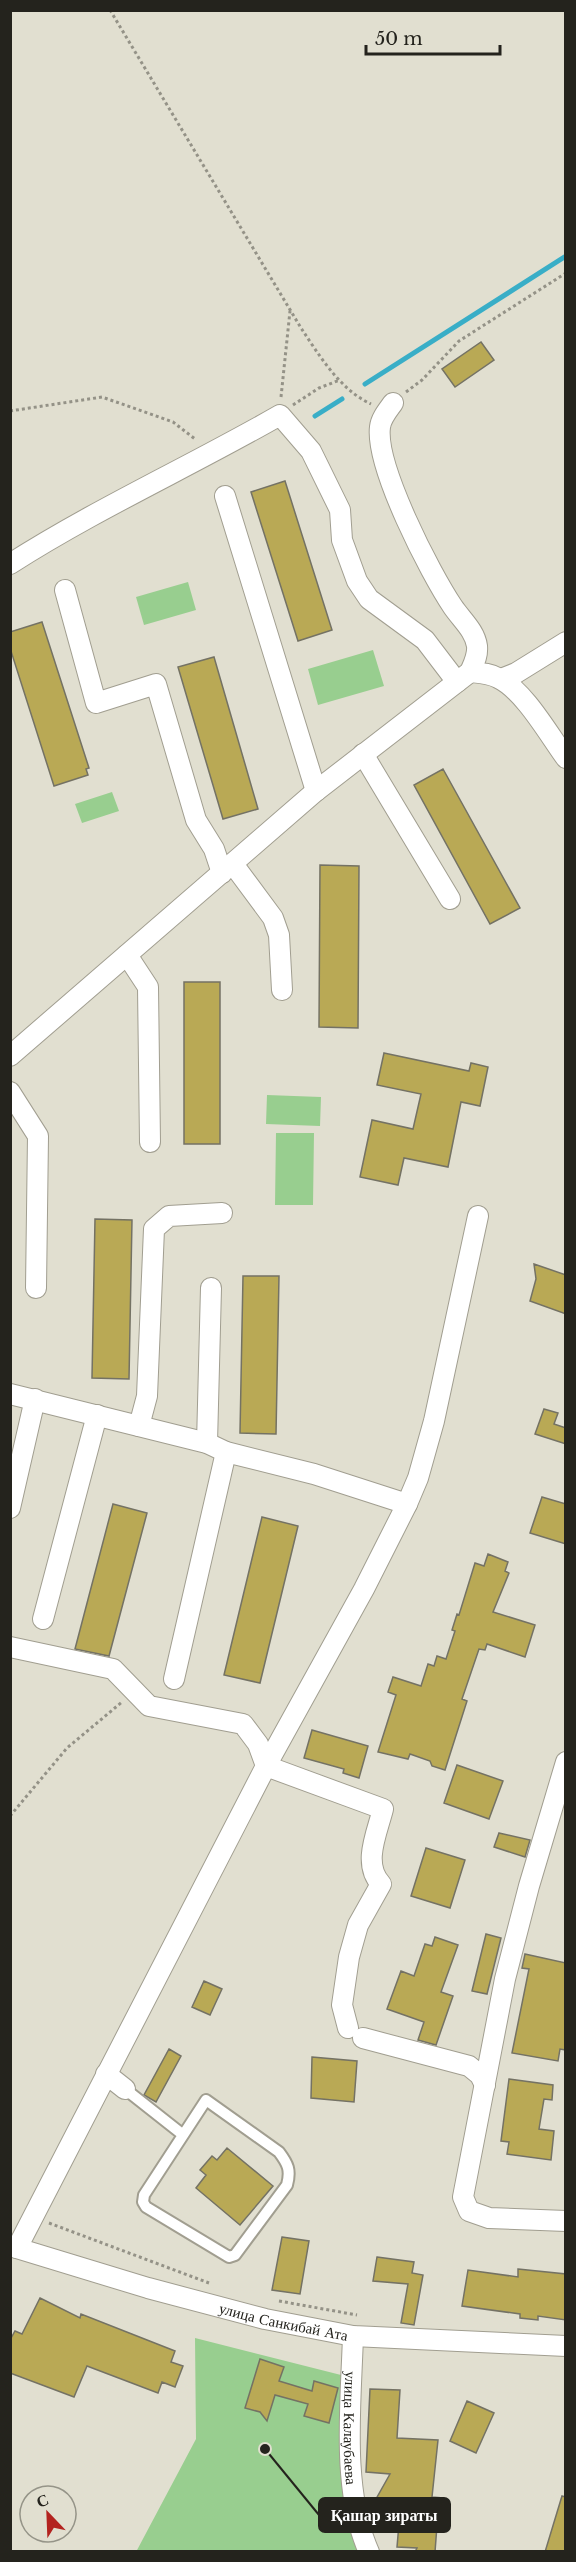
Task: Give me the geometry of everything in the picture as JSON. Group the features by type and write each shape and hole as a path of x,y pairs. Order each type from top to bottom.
{"street":[{"path":"10,1056 316,791 464,677 477,651 477,645 471,631 453,607 432,569 390,480 383,454 380,428 393,403"},
{"path":"10,564 53,537 280,415 310,451 340,510 342,540 357,581 369,598 424,640 464,677 488,674 501,679 519,695 566,758"},
{"path":"225,496 316,791"},
{"path":"65,590 96,703 156,684 196,820 228,869 273,918 279,935 282,990"},
{"path":"501,679 516,674 566,642"},
{"path":"363,754 450,899"},
{"path":"127,955 148,987 150,1142"},
{"path":"10,1092 38,1136 36,1288"},
{"path":"139,1426 147,1396 154,1228 169,1216 222,1213"},
{"path":"14,2247 33,2217 266,1766 345,1624 407,1504 418,1478 434,1421 478,1216"},
{"path":"207,1443 211,1288"},
{"path":"10,1394 207,1443 226,1452 314,1474 407,1504"},
{"path":"10,1508 35,1399"},
{"path":"43,1619 97,1415"},
{"path":"174,1679 226,1452"},
{"path":"10,1647 113,1669 149,1706 243,1724 258,1744 266,1766 383,1809 370,1865 374,1876 381,1884 358,1925 342,2005 355,2033 469,2066 480,2075 485,2085"},
{"path":"566,1762 505,1979 463,2191 463,2197 470,2211 489,2218 566,2221"},
{"path":"106,2074 125,2089"},
{"name":"улица Санкибай Ата","path":"14,2247 158,2291 265,2319 353,2336 566,2346"},
{"name":"улица Калаубаева","path":"353,2336 350,2456 355,2498 364,2541 369,2552"}],"lane":[{"path":"125,2089 182,2134"},
{"path":"206,2100 279,2152 288,2164 290,2173 287,2185 235,2255 227,2256 146,2207 143,2202 144,2195 182,2134 206,2100"}],"path":[{"path":"110,10 326,365 362,400"},
{"path":"393,403 422,380 459,341 566,273"},
{"path":"280,415 290,309"},
{"path":"280,415 318,388 341,380"},
{"path":"10,411 102,397 173,422 213,453"},
{"path":"10,1816 67,1748 135,1691"},
{"path":"33,2217 211,2284"},
{"path":"278,2301 357,2315"}],"green space":[{"path":"188,582 196,610 144,625 136,597"},
{"path":"373,650 384,686 318,705 308,669"},
{"path":"112,792 119,811 82,823 75,804"},
{"path":"267,1095 321,1097 320,1126 266,1124"},
{"path":"276,1133 314,1133 313,1205 275,1205"},
{"path":"195,2338 341,2375 340,2459 347,2506 361,2551 136,2552 196,2439"}],"building":[{"path":"481,342 494,360 455,387 442,369"},
{"path":"285,481 332,630 298,641 251,492"},
{"path":"42,622 89,768 86,769 88,775 54,786 10,648 10,632"},
{"path":"214,657 258,809 223,819 178,667"},
{"path":"443,769 520,908 490,924 414,785"},
{"path":"320,865 359,866 358,1028 319,1027"},
{"path":"184,982 220,982 220,1144 184,1144"},
{"path":"384,1053 469,1071 471,1063 488,1067 480,1106 461,1102 448,1167 404,1158 398,1185 360,1177 372,1120 413,1129 421,1094 377,1085"},
{"path":"95,1219 132,1220 129,1379 92,1378"},
{"path":"534,1264 566,1275 566,1314 530,1301 536,1279"},
{"path":"243,1276 279,1276 276,1434 240,1433"},
{"path":"544,1409 558,1413 554,1424 566,1428 566,1444 535,1434"},
{"path":"542,1497 566,1504 566,1544 530,1533"},
{"path":"113,1504 147,1513 109,1656 75,1649"},
{"path":"262,1517 298,1526 260,1683 224,1675"},
{"path":"488,1554 508,1562 505,1571 509,1573 493,1612 535,1625 525,1657 487,1644 485,1650 479,1649 462,1699 467,1701 445,1770 432,1766 430,1761 410,1754 408,1759 378,1752 396,1695 388,1692 393,1677 421,1686 428,1664 434,1666 437,1656 446,1659 455,1631 452,1630 475,1563 484,1566"},
{"path":"312,1730 368,1746 359,1778 343,1773 344,1769 304,1758"},
{"path":"457,1765 503,1781 489,1819 444,1803"},
{"path":"499,1833 530,1840 525,1857 494,1847"},
{"path":"426,1848 465,1860 450,1908 411,1896"},
{"path":"486,1934 501,1938 487,1994 472,1991"},
{"path":"435,1937 458,1945 441,1992 453,1996 436,2045 418,2040 424,2022 387,2009 401,1971 414,1976 425,1944 432,1946"},
{"path":"525,1954 566,1963 566,2050 560,2049 558,2061 512,2053 529,1969 522,1968"},
{"path":"204,1981 222,1989 210,2015 192,2007"},
{"path":"169,2049 181,2056 156,2102 144,2095"},
{"path":"312,2057 357,2061 354,2102 311,2098"},
{"path":"509,2079 553,2085 552,2100 544,2099 539,2129 554,2131 551,2160 507,2154 509,2142 501,2141"},
{"path":"227,2148 273,2186 240,2225 196,2188 206,2175 200,2170 212,2156 217,2160"},
{"path":"282,2237 309,2241 300,2294 272,2290"},
{"path":"377,2257 414,2262 412,2273 423,2275 414,2325 401,2323 408,2284 373,2281"},
{"path":"518,2269 566,2274 566,2320 538,2316 538,2320 520,2318 520,2314 462,2306 468,2270 518,2277"},
{"path":"40,2298 80,2318 81,2314 175,2351 171,2362 183,2366 175,2387 162,2382 158,2393 87,2366 74,2397 10,2373 10,2340 15,2331 22,2334"},
{"path":"260,2359 284,2367 279,2381 312,2391 314,2381 338,2388 329,2423 304,2416 308,2404 275,2395 267,2421 260,2412 245,2408"},
{"path":"370,2389 400,2390 397,2438 438,2440 432,2497 443,2498 441,2512 438,2512 435,2552 415,2552 417,2548 397,2547 400,2512 376,2499 390,2474 366,2472"},
{"path":"467,2401 494,2413 476,2453 450,2441"},
{"path":"562,2496 566,2497 566,2552 545,2552"}],"waterway":[{"path":"365,384 566,256"},
{"path":"315,416 342,399"}],"place":[{"name":"Қашар зираты","path":"265,2449"}]}
